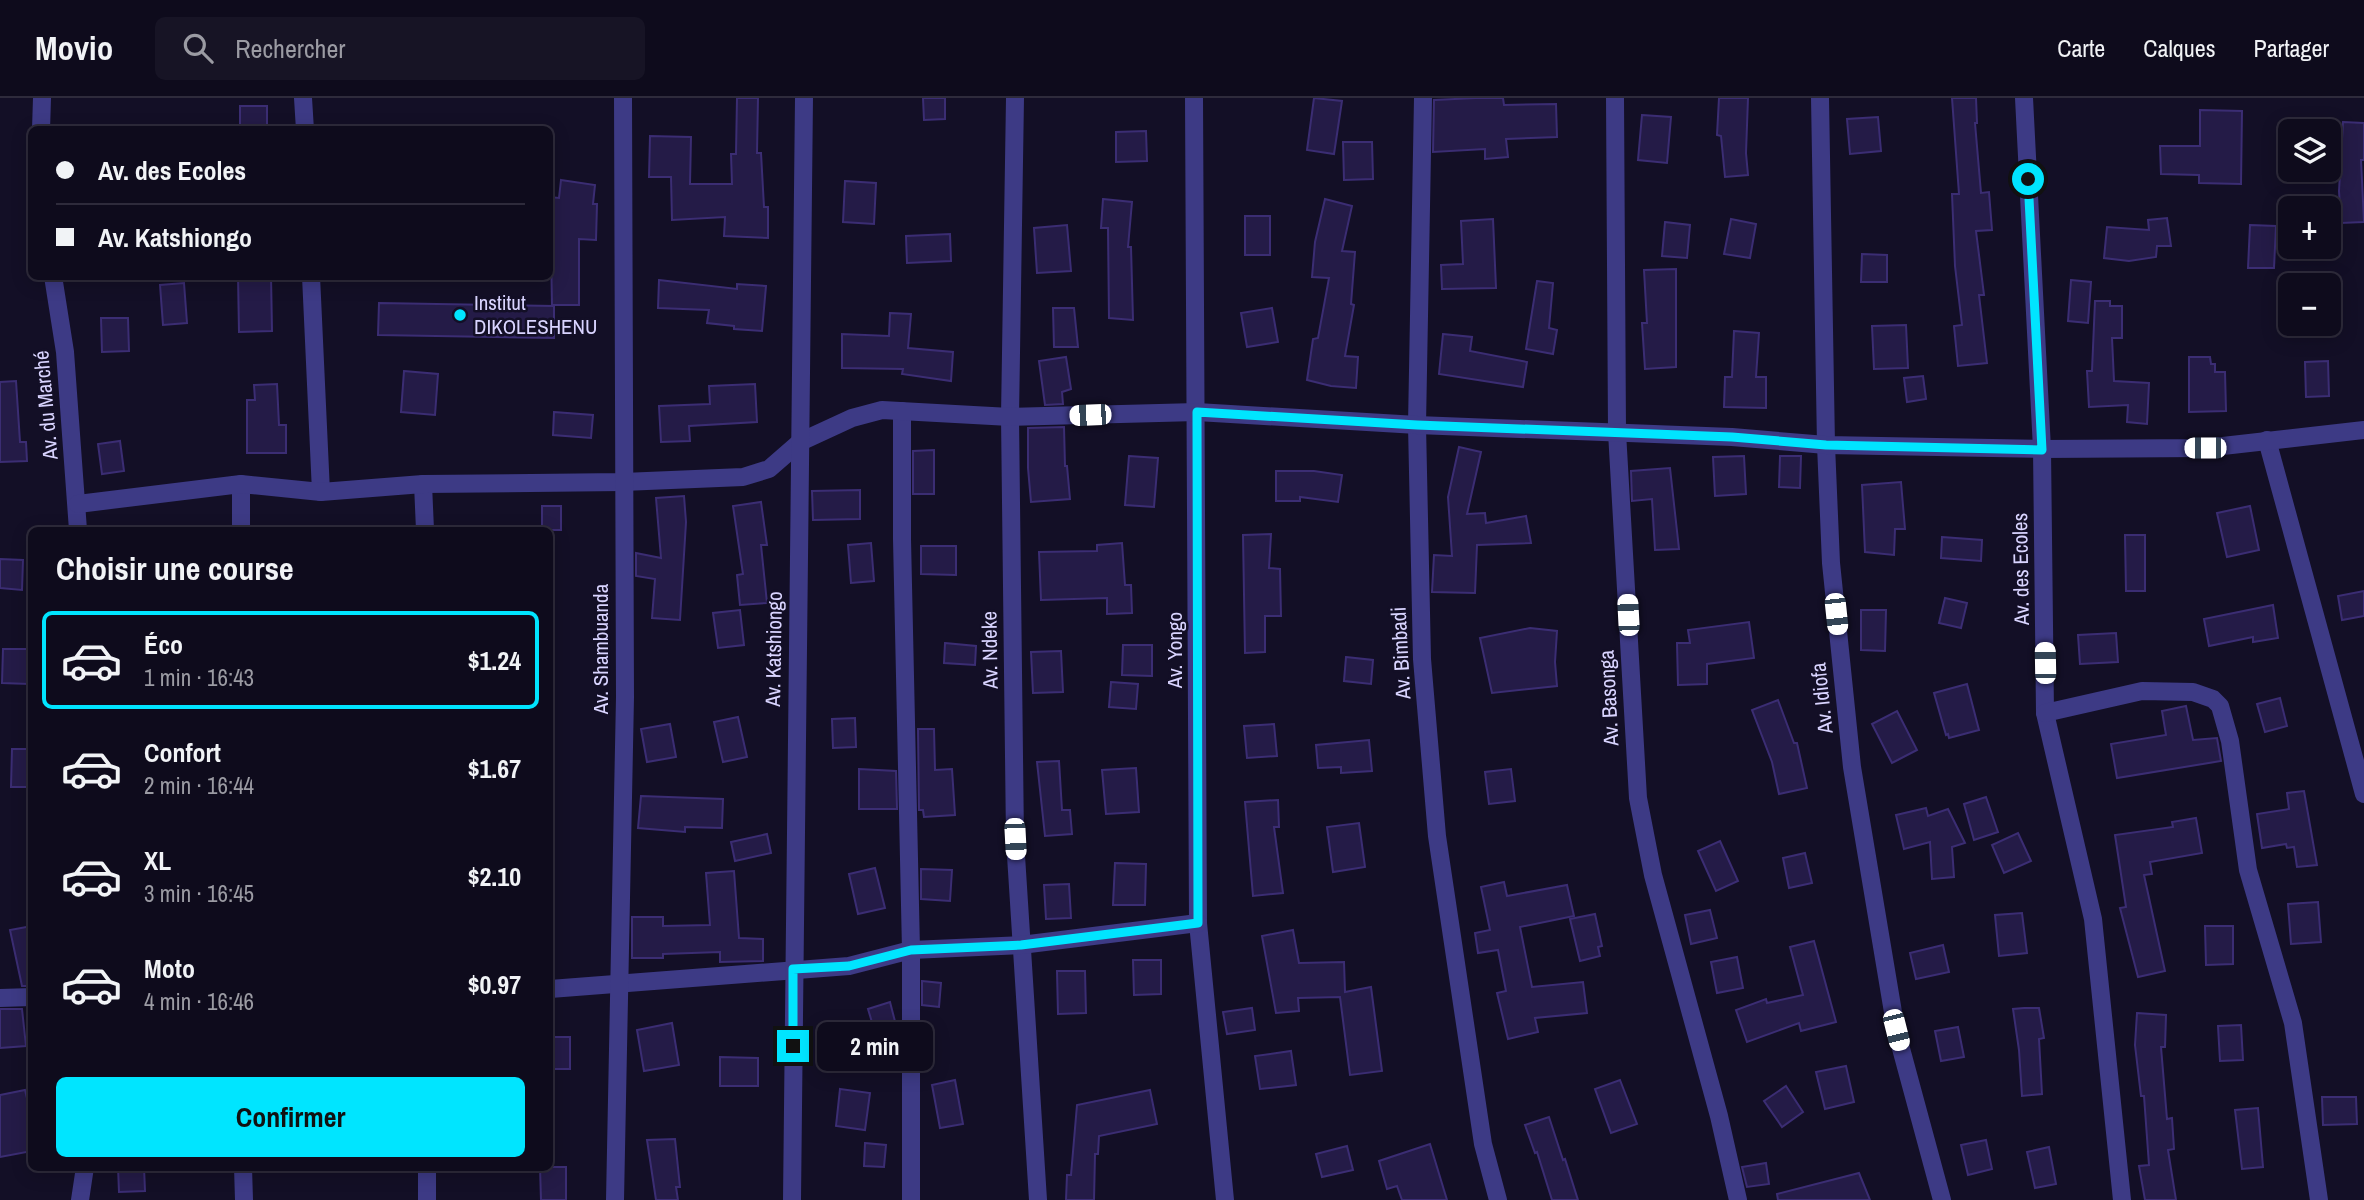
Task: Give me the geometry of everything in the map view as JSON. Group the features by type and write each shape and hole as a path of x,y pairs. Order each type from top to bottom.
{"street":[{"path":"41,126 42,98"},
{"path":"303,98 304,126"},
{"name":"Av. Shambuanda","path":"615,1200 625,697 623,98"},
{"name":"Av. Katshiongo","path":"792,1200 804,98"},
{"name":"Av. Ndeke","path":"1015,98 1010,417 1015,839 1038,1200"},
{"name":"Av. Yongo","path":"1194,98 1198,923 1225,1200"},
{"name":"Av. Bimbadi","path":"1423,98 1417,425 1422,659 1437,836 1483,1144 1498,1200"},
{"name":"Av. Basonga","path":"1615,98 1617,432 1638,798 1653,875 1719,1116 1738,1200"},
{"name":"Av. Idiofa","path":"1820,98 1826,445 1831,563 1852,767 1896,1030 1942,1200"},
{"name":"Av. des Ecoles","path":"2024,98 2042,450 2045,713 2093,919 2122,1200"},
{"name":"Av. du Marché","path":"54,280 65,352 78,527"},
{"path":"311,280 321,492"},
{"path":"78,504 241,484 321,492 424,484 623,482 743,477 769,469 800,442 852,418 882,410 1010,417 1197,412 1417,425 1732,437 1826,445 2042,450 2205,448 2364,430"},
{"path":"902,411 902,539 911,950 911,1200"},
{"path":"2267,440 2364,794"},
{"path":"241,484 241,527"},
{"path":"424,484 425,527"},
{"path":"2045,713 2142,691 2193,692 2213,699 2220,706 2230,740 2248,870 2293,1023 2319,1200"},
{"path":"553,989 849,966 911,950 1021,945 1198,923"},
{"path":"0,998 28,997"},
{"path":"80,1200 84,1171"},
{"path":"243,1171 244,1200"},
{"path":"427,1171 427,1200"}],"building":[{"path":"737,98 758,98 757,153 761,153 764,207 768,207 768,238 724,236 725,217 672,220 671,177 649,177 650,136 691,137 690,184 732,184 731,154 736,154"},
{"path":"923,98 945,98 945,119 924,120"},
{"path":"1314,98 1342,101 1334,154 1307,150"},
{"path":"1503,98 1504,105 1556,104 1557,137 1506,139 1508,157 1485,159 1485,149 1433,152 1434,100"},
{"path":"1719,98 1748,98 1748,175 1725,177 1721,136 1717,135"},
{"path":"1952,98 1976,98 1975,123 1981,193 1989,192 1992,230 1976,231 1984,295 1979,295 1987,363 1958,366 1954,326 1962,325 1955,266 1952,194 1959,194"},
{"path":"240,106 267,106 267,126 240,126"},
{"path":"2200,110 2242,111 2241,184 2199,183 2199,175 2161,174 2160,146 2200,146"},
{"path":"1642,115 1671,117 1667,163 1638,160"},
{"path":"1878,117 1881,151 1850,154 1847,119"},
{"path":"2343,122 2364,123 2364,160 2361,160 2364,222 2341,223"},
{"path":"1146,131 1147,161 1116,162 1116,132"},
{"path":"1343,142 1372,142 1373,179 1344,180"},
{"path":"561,180 595,185 593,204 597,204 596,240 579,239 579,305 552,305 553,197 559,198"},
{"path":"845,181 876,183 874,224 843,222"},
{"path":"1103,199 1132,202 1128,247 1131,247 1133,320 1109,318 1108,228 1101,228"},
{"path":"1325,199 1352,206 1342,251 1355,252 1351,304 1354,305 1345,356 1358,357 1356,388 1307,380 1313,339 1318,338 1329,278 1312,277 1315,242"},
{"path":"1245,216 1270,216 1270,255 1245,255"},
{"path":"2167,218 2171,246 2157,246 2156,257 2129,261 2104,258 2107,227 2149,230 2148,220"},
{"path":"1493,219 1496,288 1442,289 1441,265 1463,264 1461,221"},
{"path":"1731,219 1756,224 1750,258 1724,254"},
{"path":"1665,222 1690,225 1687,258 1662,256"},
{"path":"1067,225 1071,271 1037,273 1034,228"},
{"path":"2250,225 2276,226 2274,268 2248,268"},
{"path":"950,234 951,261 907,263 906,236"},
{"path":"1862,254 1887,255 1887,282 1861,282"},
{"path":"1676,269 1676,367 1645,369 1642,323 1647,323 1644,270"},
{"path":"238,280 271,280 272,331 239,332"},
{"path":"659,280 737,289 737,284 766,286 762,331 707,323 709,310 658,308"},
{"path":"2071,280 2091,282 2088,323 2068,321"},
{"path":"1537,281 1553,283 1549,328 1557,330 1553,354 1526,349"},
{"path":"184,283 187,323 163,325 160,285"},
{"path":"2095,301 2110,301 2110,306 2122,306 2122,338 2112,338 2114,381 2149,383 2147,424 2127,422 2128,405 2089,407 2087,371 2092,371"},
{"path":"379,303 554,306 554,338 378,335"},
{"path":"1053,308 1074,308 1078,347 1054,347"},
{"path":"1272,308 1278,342 1247,347 1241,313"},
{"path":"890,313 911,314 908,348 953,352 951,381 902,374 903,369 842,368 842,334 889,336"},
{"path":"101,318 128,318 129,351 102,352"},
{"path":"1906,325 1908,368 1874,369 1872,326"},
{"path":"1734,331 1759,333 1756,377 1766,377 1766,408 1724,407 1725,377 1732,377"},
{"path":"1443,334 1472,337 1470,351 1527,362 1523,387 1439,374"},
{"path":"1066,357 1071,389 1062,392 1063,404 1045,405 1039,361"},
{"path":"2189,357 2210,357 2211,364 2215,364 2215,372 2225,372 2226,411 2189,412"},
{"path":"2328,361 2329,396 2306,397 2305,362"},
{"path":"404,371 438,374 435,415 401,412"},
{"path":"1923,376 1926,399 1907,402 1904,378"},
{"path":"16,381 20,442 26,442 27,461 0,462 0,382"},
{"path":"277,384 279,425 286,425 286,453 247,453 247,400 255,400 254,385"},
{"path":"755,384 757,422 689,426 690,441 661,442 659,406 710,404 709,386"},
{"path":"554,412 593,415 591,438 553,435"},
{"path":"1064,427 1065,466 1070,499 1031,502 1028,428"},
{"path":"120,441 124,471 102,474 98,444"},
{"path":"1459,447 1481,452 1467,514 1485,513 1486,523 1526,516 1531,543 1477,545 1475,593 1432,592 1434,555 1452,556 1448,497"},
{"path":"934,450 934,494 913,494 913,451"},
{"path":"1129,456 1158,458 1154,507 1125,505"},
{"path":"1744,456 1746,494 1715,496 1713,457"},
{"path":"1780,456 1801,456 1800,488 1779,487"},
{"path":"1670,468 1679,549 1655,550 1652,499 1632,501 1631,471"},
{"path":"1276,471 1314,471 1342,475 1338,502 1300,497 1300,501 1276,501"},
{"path":"1901,482 1905,529 1895,529 1894,555 1865,552 1862,485"},
{"path":"860,490 860,519 813,520 812,491"},
{"path":"684,496 686,522 680,620 652,618 655,579 636,576 636,553 661,558 656,498"},
{"path":"761,502 767,545 761,545 767,603 740,605 737,575 743,574 733,506"},
{"path":"542,506 561,506 561,530 542,527"},
{"path":"2250,506 2259,550 2227,557 2217,513"},
{"path":"1271,534 1269,568 1280,569 1281,616 1265,616 1265,652 1245,653 1243,535"},
{"path":"2125,535 2145,535 2145,591 2126,591"},
{"path":"1942,537 1982,540 1981,561 1941,558"},
{"path":"871,543 874,581 851,583 848,545"},
{"path":"1122,543 1125,585 1131,585 1132,613 1107,614 1107,598 1041,600 1039,552 1097,551 1097,545"},
{"path":"921,546 956,546 956,575 921,574"},
{"path":"0,559 23,560 22,590 0,588"},
{"path":"2364,591 2364,616 2342,620 2338,596"},
{"path":"1945,598 1967,603 1961,628 1939,623"},
{"path":"2273,605 2278,638 2253,642 2253,637 2209,646 2204,619"},
{"path":"740,610 744,645 718,648 713,613"},
{"path":"1861,610 1886,610 1885,651 1861,650"},
{"path":"1749,622 1754,658 1707,664 1707,684 1678,685 1677,643 1690,643 1688,630"},
{"path":"1530,628 1557,631 1557,686 1492,693 1480,638"},
{"path":"2116,633 2118,662 2080,664 2078,635"},
{"path":"945,643 976,646 975,665 944,663"},
{"path":"1123,645 1152,645 1152,676 1122,675"},
{"path":"3,649 28,649 28,684 2,683"},
{"path":"1061,651 1063,692 1033,693 1031,652"},
{"path":"1346,657 1373,660 1371,684 1344,681"},
{"path":"1111,682 1138,684 1136,709 1109,707"},
{"path":"1967,684 1979,730 1949,738 1934,693"},
{"path":"2280,698 2287,726 2265,732 2257,704"},
{"path":"1778,700 1794,743 1797,743 1807,788 1779,794 1772,762 1752,710"},
{"path":"2186,706 2193,740 2217,738 2221,761 2117,778 2111,744 2166,735 2162,711"},
{"path":"1897,711 1917,750 1892,763 1872,724"},
{"path":"738,717 747,757 723,762 714,722"},
{"path":"855,718 856,747 833,748 832,719"},
{"path":"670,724 676,757 647,762 641,729"},
{"path":"1274,724 1277,756 1247,758 1244,726"},
{"path":"918,729 934,729 935,770 952,769 955,815 924,817 923,810 919,810"},
{"path":"1369,740 1372,771 1341,773 1341,767 1318,768 1316,745"},
{"path":"12,749 28,749 28,787 11,787"},
{"path":"1059,761 1062,810 1070,810 1072,834 1045,836 1037,762"},
{"path":"1136,768 1139,812 1106,814 1102,770"},
{"path":"859,769 896,771 897,809 859,809"},
{"path":"1511,769 1515,801 1489,804 1485,772"},
{"path":"2304,791 2317,865 2297,867 2294,847 2287,848 2286,844 2262,848 2257,814 2289,809 2287,793"},
{"path":"641,796 723,799 722,828 685,827 685,832 638,828"},
{"path":"1986,797 1998,832 1974,840 1964,804"},
{"path":"1278,800 1279,827 1274,827 1283,893 1253,896 1245,802"},
{"path":"1926,808 1928,816 1948,809 1965,843 1952,847 1954,877 1932,879 1930,842 1904,849 1896,815"},
{"path":"2196,818 2202,853 2150,862 2152,874 2144,875 2165,971 2138,977 2120,908 2126,907 2115,835 2173,827 2172,822"},
{"path":"1359,823 1365,867 1333,872 1327,827"},
{"path":"2018,833 2031,861 2004,873 1992,845"},
{"path":"767,834 771,853 735,861 731,842"},
{"path":"1720,841 1738,881 1716,891 1698,851"},
{"path":"1805,853 1812,883 1789,888 1783,858"},
{"path":"1115,863 1146,864 1145,905 1113,905"},
{"path":"875,868 885,908 858,914 849,874"},
{"path":"921,869 952,870 950,901 921,899"},
{"path":"734,871 739,938 763,939 763,961 720,962 720,952 663,954 663,958 632,958 632,917 663,917 663,926 710,925 706,873"},
{"path":"1504,882 1507,896 1567,885 1574,916 1520,927 1532,987 1583,982 1587,1013 1535,1018 1538,1032 1508,1039 1497,993 1506,991 1498,950 1478,953 1475,933 1490,930 1481,887"},
{"path":"1069,884 1071,918 1046,919 1044,885"},
{"path":"2318,902 2321,942 2291,944 2288,904"},
{"path":"1710,910 1717,938 1691,944 1685,915"},
{"path":"2022,913 2027,953 1999,956 1995,915"},
{"path":"1595,914 1602,946 1598,947 1600,956 1580,961 1570,919"},
{"path":"2205,926 2233,926 2233,964 2206,965"},
{"path":"28,927 28,986 22,986 10,930"},
{"path":"1293,930 1299,963 1344,962 1345,992 1371,987 1382,1071 1350,1075 1340,997 1298,998 1299,1011 1276,1013 1262,936"},
{"path":"1814,941 1836,1022 1801,1031 1799,1023 1747,1042 1736,1010 1766,999 1767,1003 1803,995 1790,947"},
{"path":"1943,945 1949,972 1916,979 1910,953"},
{"path":"1737,957 1743,988 1717,993 1711,962"},
{"path":"1133,960 1161,960 1161,994 1134,995"},
{"path":"1057,971 1085,971 1086,1013 1058,1014"},
{"path":"922,981 941,983 939,1007 922,1005"},
{"path":"890,1002 898,1033 877,1039 868,1009"},
{"path":"1252,1008 1255,1030 1227,1034 1223,1012"},
{"path":"2039,1008 2044,1038 2039,1039 2042,1094 2022,1096 2013,1009"},
{"path":"0,1009 22,1009 26,1046 0,1048"},
{"path":"2137,1013 2166,1015 2165,1047 2161,1047 2167,1119 2172,1118 2174,1149 2168,1150 2176,1200 2145,1200 2139,1166 2149,1165 2144,1096 2141,1096 2135,1045"},
{"path":"672,1023 679,1065 644,1071 637,1030"},
{"path":"2241,1025 2243,1060 2220,1061 2218,1026"},
{"path":"1958,1027 1964,1057 1941,1061 1935,1031"},
{"path":"553,1037 570,1037 570,1069 553,1069"},
{"path":"1291,1051 1296,1085 1260,1089 1255,1056"},
{"path":"720,1057 758,1058 758,1086 720,1086"},
{"path":"1846,1066 1854,1102 1825,1109 1816,1072"},
{"path":"955,1080 963,1124 940,1128 932,1085"},
{"path":"1620,1080 1637,1124 1611,1133 1595,1089"},
{"path":"1786,1086 1803,1112 1782,1127 1764,1101"},
{"path":"840,1089 870,1093 865,1130 836,1126"},
{"path":"25,1090 28,1102 28,1152 0,1157 0,1095"},
{"path":"1150,1090 1157,1124 1099,1136 1098,1154 1095,1154 1094,1200 1066,1200 1077,1105"},
{"path":"2322,1097 2356,1097 2357,1124 2323,1125"},
{"path":"2258,1108 2263,1167 2242,1169 2235,1110"},
{"path":"1549,1117 1578,1200 1552,1200 1537,1152 1535,1153 1525,1125"},
{"path":"675,1139 680,1187 676,1187 678,1200 656,1200 647,1140"},
{"path":"1986,1140 1992,1169 1968,1175 1961,1145"},
{"path":"865,1143 886,1145 884,1167 864,1166"},
{"path":"1430,1144 1447,1200 1402,1200 1397,1186 1387,1189 1379,1161"},
{"path":"1347,1146 1353,1170 1322,1177 1316,1154"},
{"path":"2049,1147 2056,1184 2035,1188 2027,1152"},
{"path":"1766,1163 1769,1184 1747,1187 1742,1167"},
{"path":"566,1167 566,1200 541,1200 540,1171"},
{"path":"118,1171 144,1171 145,1191 119,1192"},
{"path":"1859,1173 1870,1200 1778,1200 1777,1194"}],"place":[{"name":"Institut DIKOLESHENU","path":"460,315"}],"route":[{"path":"793,1046 793,969 849,966 883,955 911,950 1021,945 1198,923 1197,412 1417,425 1732,437 1826,445 2042,450 2028,179"}]}
